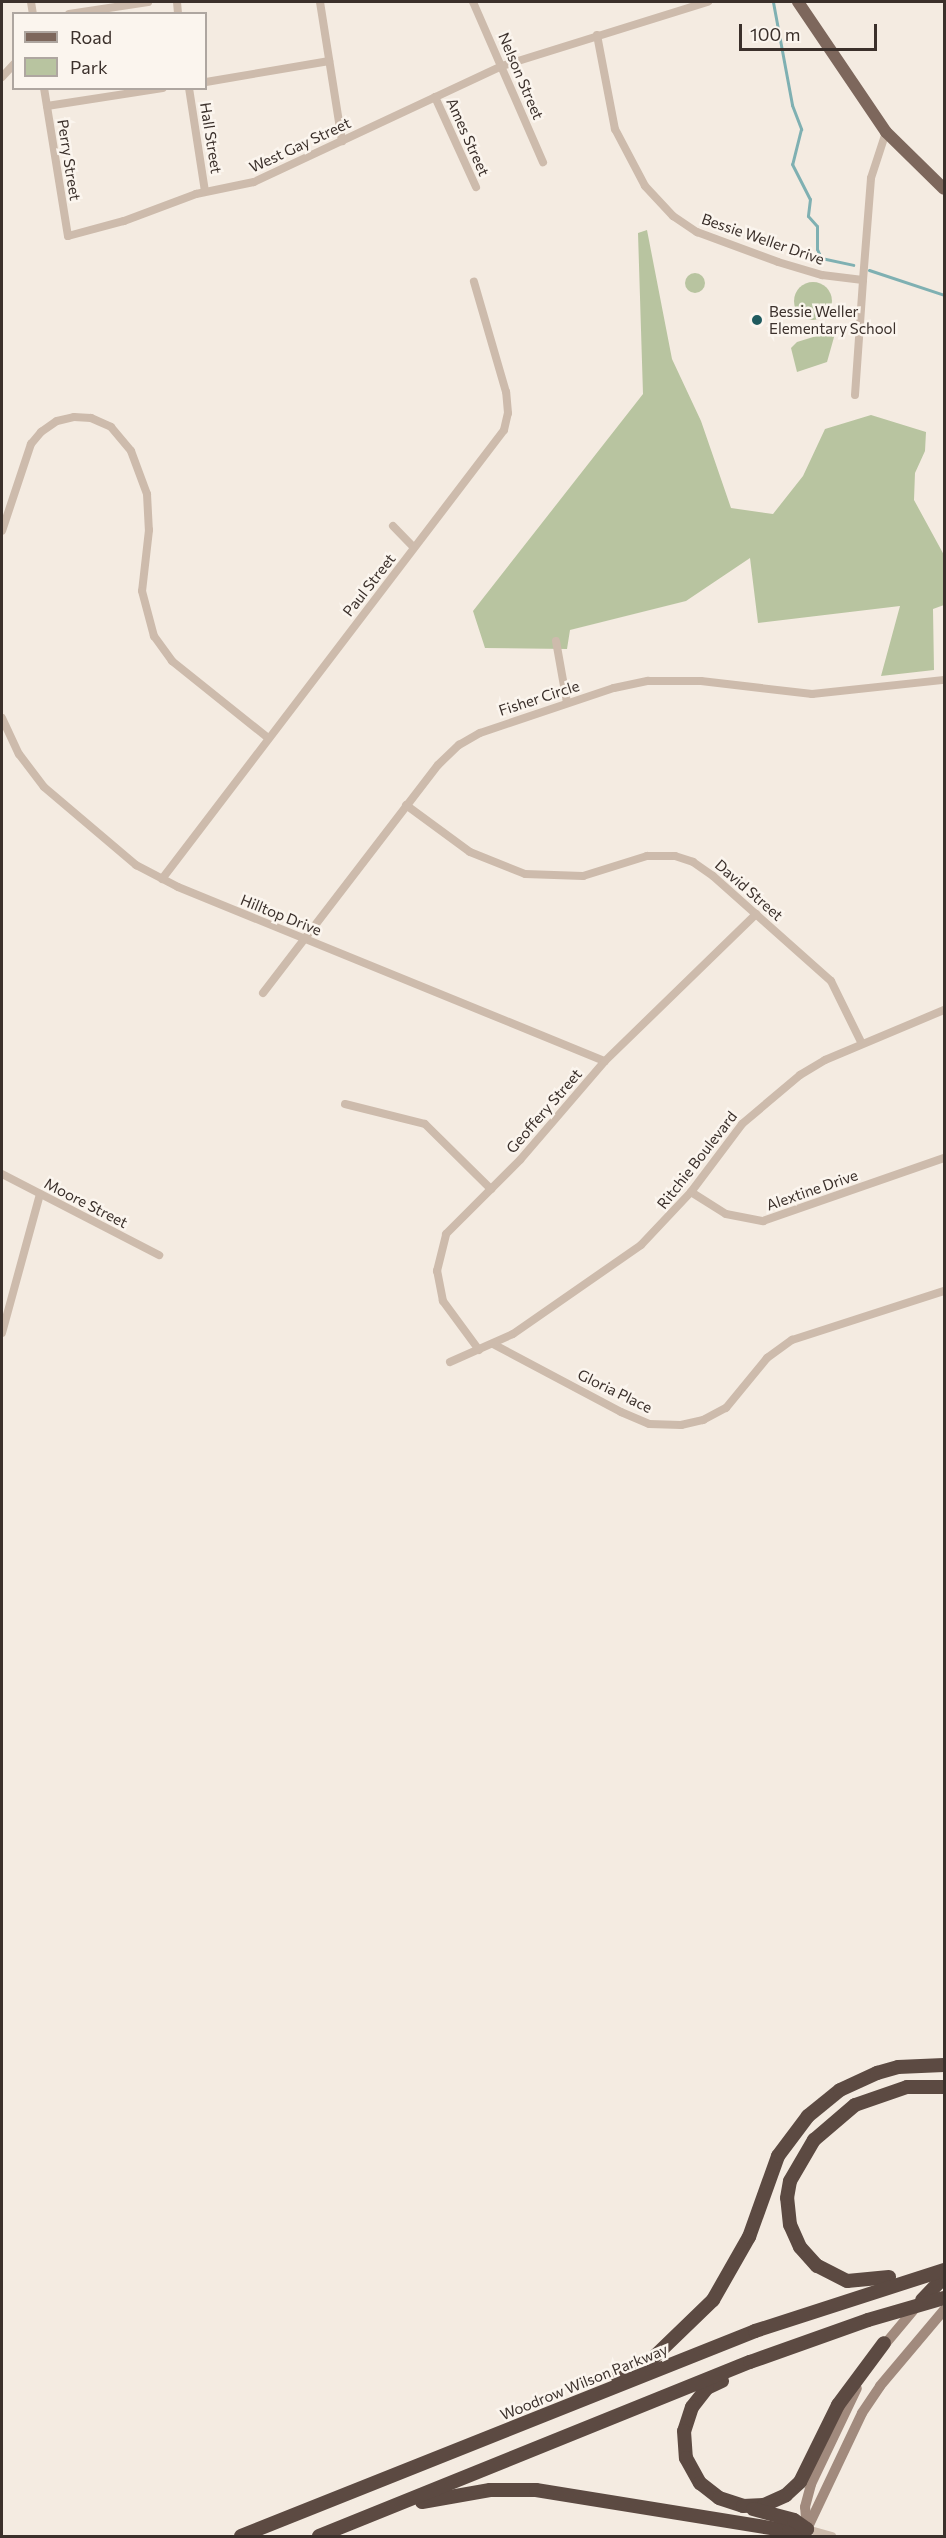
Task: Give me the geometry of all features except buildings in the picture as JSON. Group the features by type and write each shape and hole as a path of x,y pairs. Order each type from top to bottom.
{"highway":[{"path":"497,2434 548,2406 634,2369 697,2319 738,2260 778,2156 813,2111 840,2090 877,2073 898,2067 945,2065"},
{"path":"945,2088 907,2087 873,2097 829,2124 795,2169 787,2198 795,2238 807,2256 826,2273 860,2283 945,2269"},
{"name":"Woodrow Wilson Parkway","path":"241,2536 755,2331 913,2275"},
{"path":"922,2300 945,2278"},
{"path":"324,2534 750,2362 846,2327 945,2298"},
{"path":"807,2529 794,2520 743,2506 709,2491 688,2464 684,2432 692,2407 707,2388 846,2327"},
{"path":"743,2506 775,2501 800,2482 838,2405 884,2343"},
{"path":"324,2534 428,2500 510,2489 574,2494 789,2530 807,2529"}],"main road":[{"path":"798,2 886,132 945,189"},
{"path":"807,2529 805,2507 823,2453 884,2343 922,2300"},
{"path":"807,2529 862,2413 880,2386 945,2310"}],"street":[{"path":"82,12 148,2"},
{"path":"320,2 342,141"},
{"name":"Nelson Street","path":"473,2 543,162"},
{"name":"West Gay Street","path":"68,236 124,221 205,192 254,182 502,66 708,2"},
{"name":"Bessie Weller Drive","path":"597,35 619,140 636,174 665,209 707,237 822,275 863,280"},
{"path":"207,82 330,61"},
{"name":"Perry Street","path":"45,90 68,236"},
{"path":"47,106 150,90"},
{"name":"Hall Street","path":"189,90 205,192"},
{"name":"Ames Street","path":"435,97 476,187"},
{"path":"855,395 871,178 886,132"},
{"name":"Paul Street","path":"162,879 507,422 506,392 474,282"},
{"path":"2,531 31,444 41,432 57,421 81,417 115,429 134,457 147,494 149,530 142,591 151,630 172,661 268,738"},
{"path":"393,526 414,548"},
{"path":"556,641 567,703"},
{"name":"Fisher Circle","path":"263,993 438,765 469,738 619,687 668,680 812,694 943,683"},
{"name":"Hilltop Drive","path":"2,718 24,761 53,797 136,865 162,879 305,939 605,1061"},
{"name":"David Street","path":"406,806 470,852 525,874 574,877 647,856 684,859 714,876 831,981 862,1044"},
{"name":"Geoffery Street","path":"479,1350 443,1301 438,1258 452,1225 491,1189 605,1061 756,914"},
{"name":"Ritchie Boulevard","path":"450,1362 493,1344 641,1245 692,1192 728,1139 768,1099 813,1067 945,1010"},
{"path":"345,1104 425,1124 491,1189"},
{"name":"Alextine Drive","path":"692,1192 726,1214 763,1221 945,1158"},
{"name":"Moore Street","path":"2,1174 159,1255"},
{"path":"3,1334 40,1194"},
{"name":"Gloria Place","path":"493,1344 621,1412 650,1424 681,1425 703,1420 726,1408 769,1356 792,1340 945,1291"},
{"path":"807,2529 832,2536"}],"green space":[{"path":"647,230 672,359 701,421 731,508 773,514 803,476 825,429 871,415 926,432 925,451 915,473 914,500 944,555 944,605 933,609 934,670 881,676 900,606 758,623 750,558 686,601 570,630 567,649 485,648 473,611 643,394 638,233"},
{"path":"691,273 699,273 705,279 705,287 699,293 691,293 685,287 685,279"},
{"path":"813,282 826,288 832,301 826,314 813,320 800,314 794,301 800,288"},
{"path":"836,330 827,362 797,372 791,348 797,342"}],"waterway":[{"path":"773,2 792,105 801,129 792,164 810,199 808,216 817,226 817,249 821,258 853,265"},
{"path":"869,270 944,295"}],"place":[{"name":"Bessie Weller Elementary School","path":"757,320"}]}
